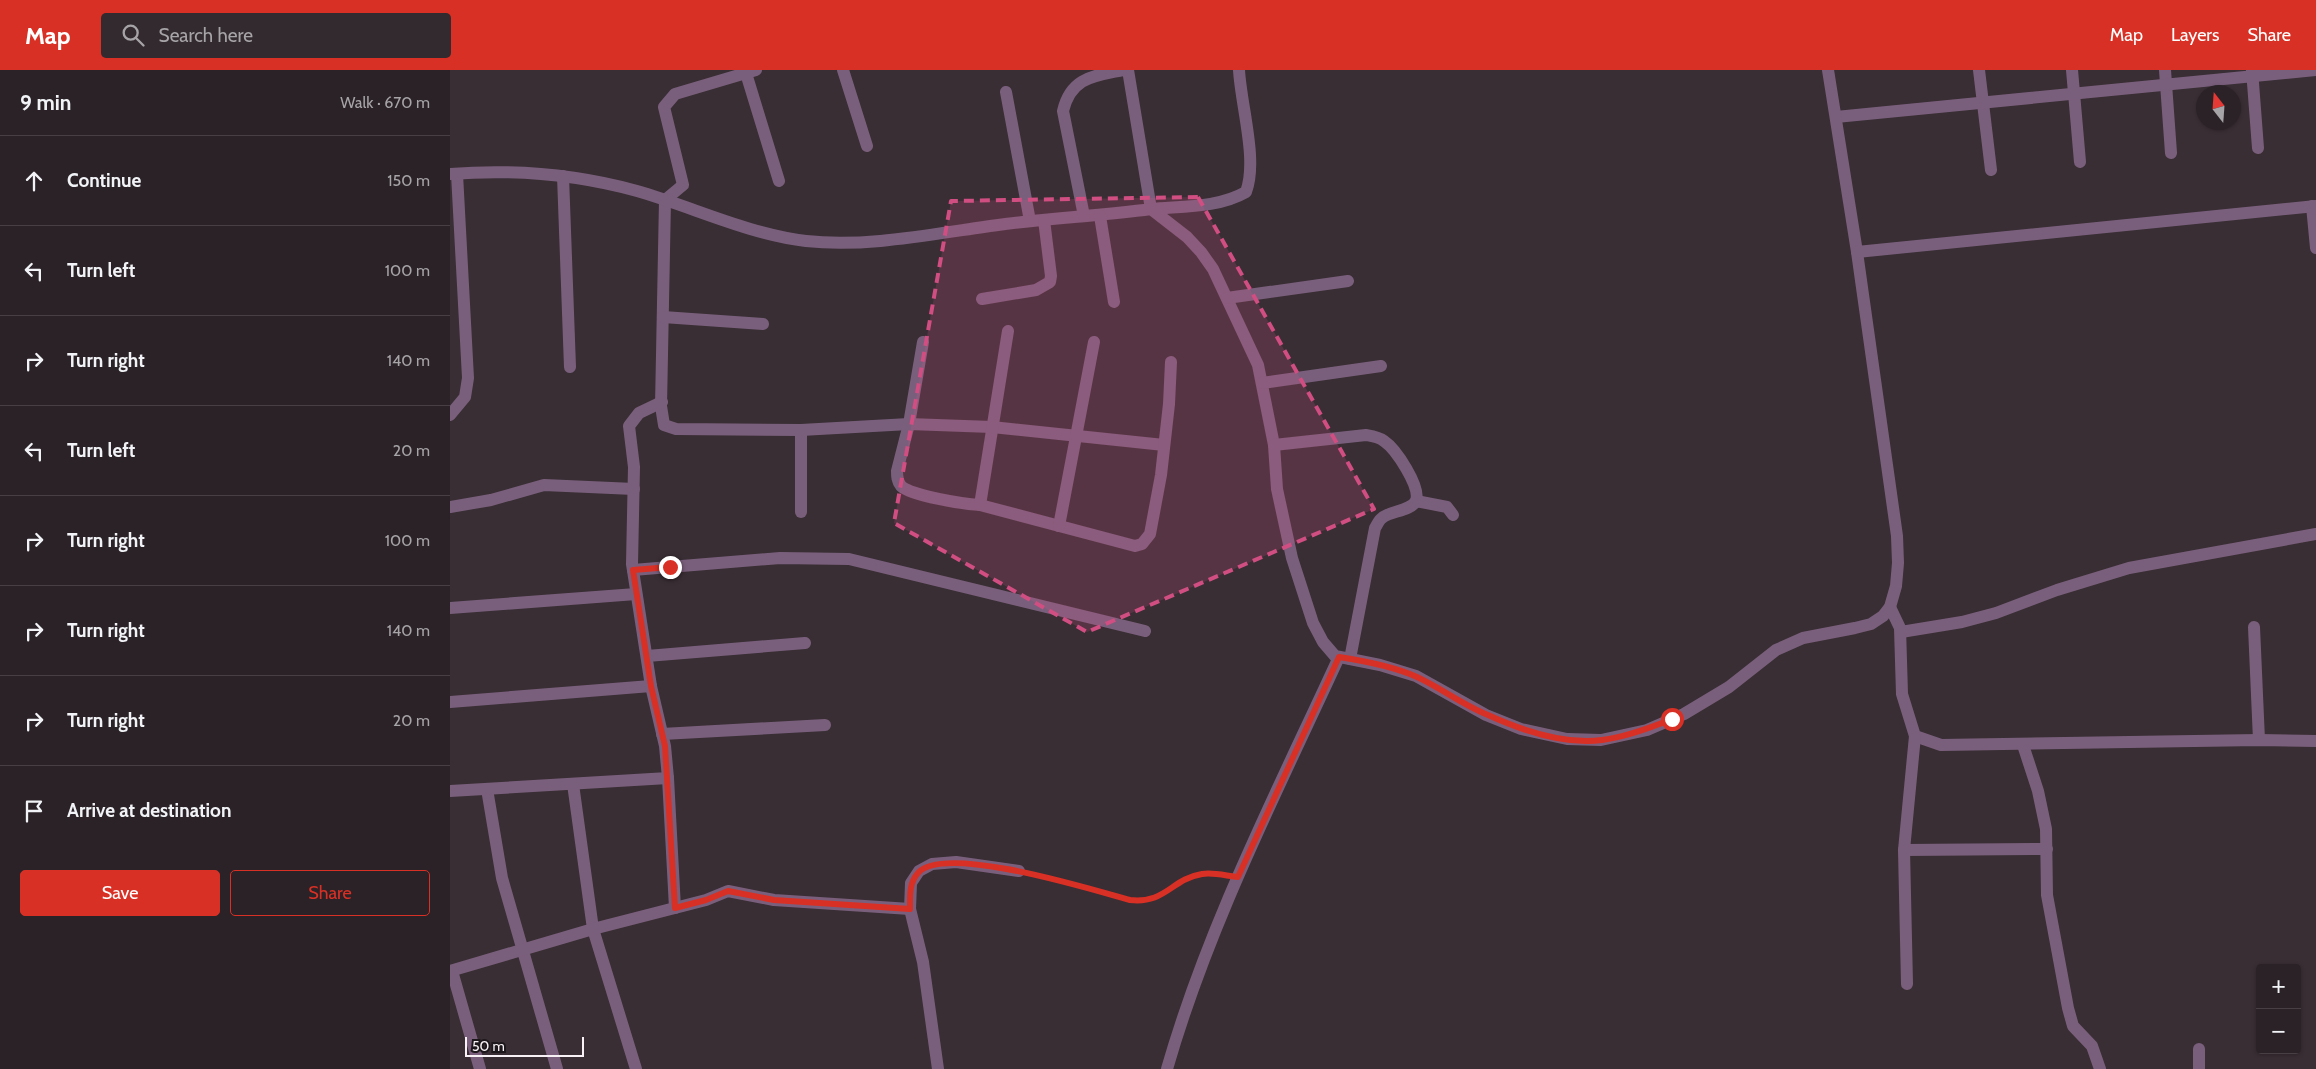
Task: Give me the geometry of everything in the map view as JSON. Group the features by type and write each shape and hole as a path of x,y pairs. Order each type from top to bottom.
{"street":[{"path":"843,70 867,146"},
{"path":"1084,216 1063,111 1066,100 1073,88 1082,81 1091,77 1123,70"},
{"path":"1128,70 1152,209 1187,237 1213,269 1258,365 1274,445 1276,489 1292,558 1313,623 1323,642 1335,656 1380,664 1416,676 1486,715 1521,728 1567,739 1601,740 1647,730 1684,714 1729,687 1776,650 1803,638 1871,624 1883,616 1890,607 1896,586 1898,563 1897,536 1857,252 1828,70"},
{"path":"450,415 466,397 468,378 454,174 486,171 576,177 637,191 769,233 816,242 860,242 1030,221 1100,216 1218,203 1233,199 1246,192 1250,181 1251,164 1239,70"},
{"path":"1979,70 1991,170"},
{"path":"2072,70 2080,162"},
{"path":"2165,70 2171,153"},
{"path":"1836,117 2166,85 2252,73 2316,70"},
{"path":"780,181 749,71 675,94 667,101 664,107 683,185 665,200 662,402 664,425 676,429 802,430 909,424 992,427 1164,445"},
{"path":"2252,73 2258,148"},
{"path":"1006,92 1030,221"},
{"path":"563,176 570,367"},
{"path":"1857,252 2314,206 2316,248"},
{"path":"1100,216 1114,302"},
{"path":"982,299 1036,290 1050,282 1051,276 1044,220"},
{"path":"1227,298 1348,281"},
{"path":"663,317 763,324"},
{"path":"980,505 1008,331"},
{"path":"923,342 909,424 897,471 897,479 901,485 909,491 962,504 980,505 1135,546 1142,544 1150,534 1162,475 1171,362"},
{"path":"1059,526 1094,342"},
{"path":"1262,383 1381,366"},
{"path":"662,402 639,414 629,426 634,466 633,570 668,778 675,908"},
{"path":"801,512 802,430"},
{"path":"1167,1069 1180,1024 1210,941 1238,877 1345,658 1376,528 1382,518 1412,505 1416,501 1416,492 1406,468 1391,447 1378,438 1366,435 1274,445"},
{"path":"450,507 491,500 544,485 634,489"},
{"path":"1416,501 1447,507 1453,515"},
{"path":"1901,632 1962,622 1996,613 2066,587 2129,568 2316,534"},
{"path":"633,570 780,558 848,559 1145,631"},
{"path":"450,608 636,594"},
{"path":"1890,607 1901,632 1902,694 1915,736 1904,850 1907,984"},
{"path":"2254,627 2259,740"},
{"path":"647,656 805,643"},
{"path":"450,702 651,686"},
{"path":"662,734 825,725"},
{"path":"1915,736 1941,745 2259,740 2316,741"},
{"path":"2023,745 2038,791 2047,849 2047,895 2068,1008 2073,1026 2092,1046 2100,1069"},
{"path":"450,791 668,778"},
{"path":"573,784 593,929 636,1069"},
{"path":"487,789 502,878 521,950 557,1069"},
{"path":"1904,850 2047,849"},
{"path":"938,1069 923,962 910,909 911,883 918,871 932,864 956,862 1019,871"},
{"path":"480,1069 451,971 593,929 706,900 728,891 774,900 910,909"},
{"path":"2199,1050 2199,1069"}],"path":[{"path":"1019,871 1130,900 1145,902 1160,896 1184,880 1204,874 1238,877"}],"highlighted area":[{"path":"1198,197 1374,509 1087,632 894,523 951,201"}],"route":[{"path":"670,567 633,570 651,686 665,746 675,908 706,900 728,891 774,900 910,909 911,883 918,871 932,864 956,862 1019,871 1130,900 1145,902 1160,896 1184,880 1204,874 1238,877 1339,657 1380,664 1416,676 1486,715 1521,728 1567,739 1601,740 1647,730 1672,719"}]}
